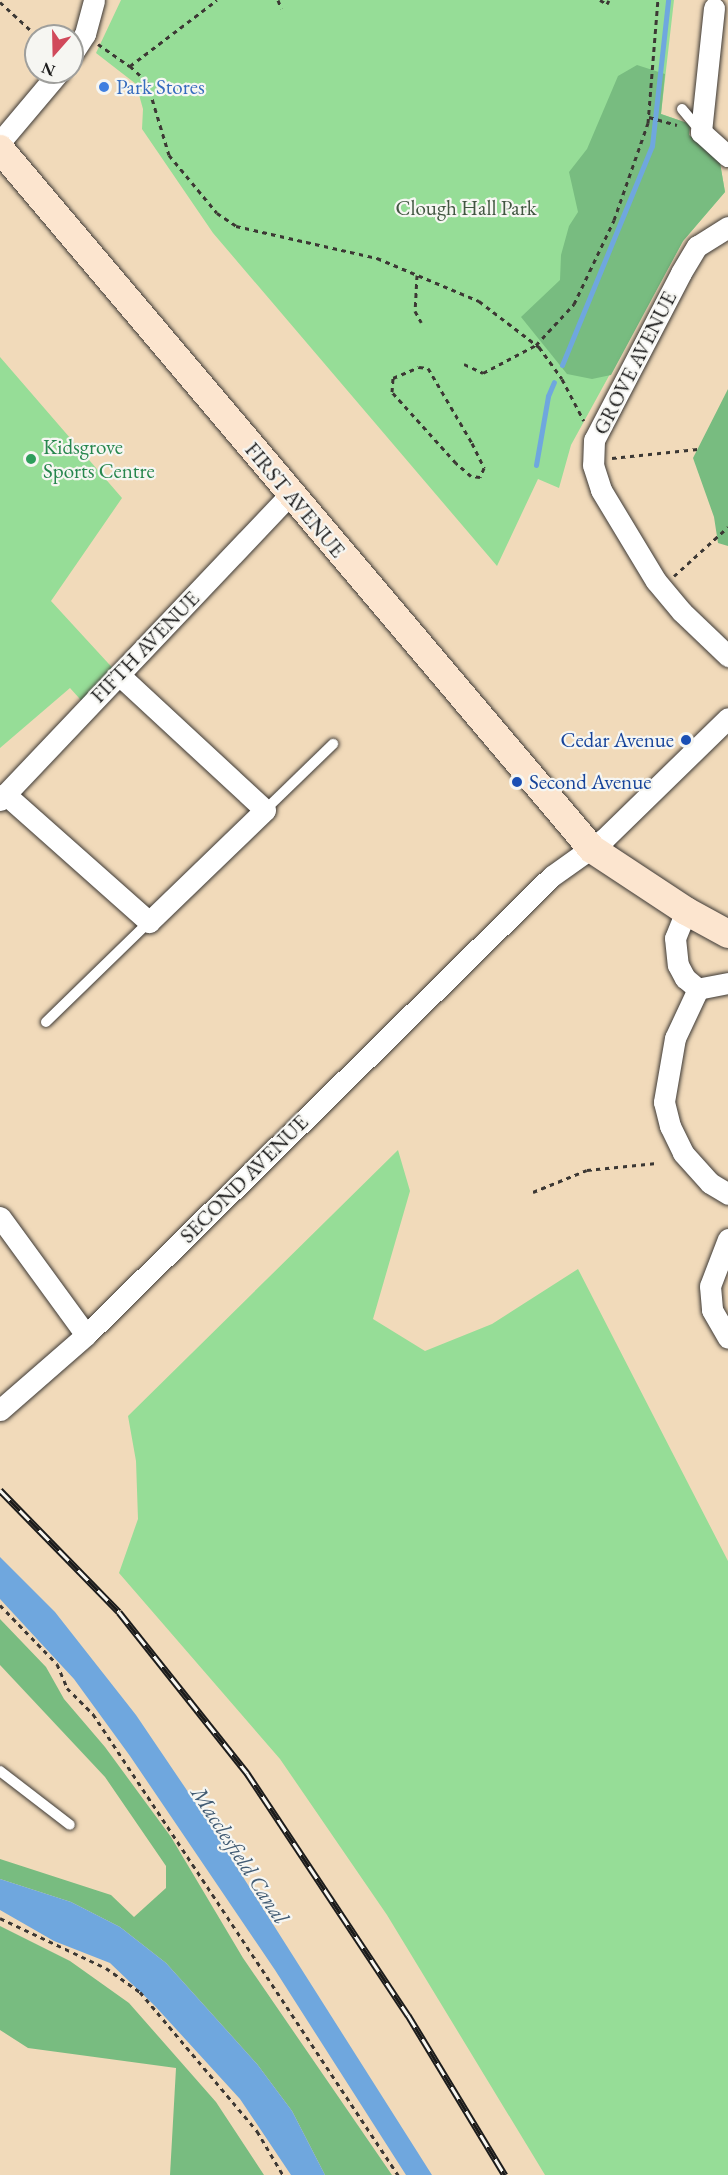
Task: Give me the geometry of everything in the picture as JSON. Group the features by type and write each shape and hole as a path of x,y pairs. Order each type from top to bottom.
{"main road":[{"name":"FIRST AVENUE","path":"0,149 592,849"},
{"path":"592,849 686,911 728,934"}],"street":[{"path":"85,34 94,0"},
{"path":"714,8 701,132 728,156"},
{"path":"0,142 49,84"},
{"name":"GROVE AVENUE","path":"728,227 697,246 594,440 593,465 601,490 662,588 728,656"},
{"name":"FIFTH AVENUE","path":"2,794 119,675 290,494"},
{"path":"2,794 149,922 265,810 119,675"},
{"name":"SECOND AVENUE","path":"0,1410 86,1335 552,876 592,849 728,718"},
{"path":"686,911 675,938 678,965 685,978 698,989"},
{"path":"698,989 728,983"},
{"path":"698,989 675,1038 664,1102 670,1126 683,1153 710,1183 728,1194"},
{"path":"0,1217 86,1335"},
{"path":"728,1239 711,1286 712,1310 728,1338"}],"lane":[{"path":"682,109 701,132"},
{"path":"265,810 333,744"},
{"path":"46,1022 149,922"},
{"path":"0,1771 70,1825"}],"path":[{"path":"130,66 217,0"},
{"path":"278,0 281,8"},
{"path":"600,0 607,4 609,0"},
{"path":"464,364 483,373 536,345 574,304 614,220 649,120 658,0"},
{"path":"0,2 24,24"},
{"path":"85,34 130,66 147,82 169,155 217,213 236,226 376,258 479,301 536,345 562,378 594,440"},
{"path":"417,275 415,311 420,322"},
{"path":"418,367 428,368 484,468 480,477 471,476 456,463 392,392 393,378 418,367"},
{"path":"593,465 610,458 698,449"},
{"path":"662,588 728,527"},
{"path":"533,1192 587,1170 657,1163"},
{"path":"0,1605 57,1664 67,1688 93,1714 398,2175"},
{"path":"0,1918 106,1968 140,1992 257,2131 283,2175"}],"green space":[{"name":"Clough Hall Park","path":"121,0 674,0 661,114 690,124 689,135 720,163 725,192 683,241 571,445 559,488 538,479 497,566 213,233 142,129 143,109 136,84 96,53"},
{"path":"637,65 665,74 661,114 690,124 689,135 720,163 725,192 683,241 611,375 592,379 567,374 521,317 560,280 561,255 569,226 578,212 569,172 587,149 618,76"},
{"path":"0,357 122,498 51,601 119,675 88,708 70,688 0,748"},
{"path":"728,389 728,546 718,543 714,517 693,458"},
{"path":"398,1150 410,1191 373,1319 425,1351 492,1324 578,1269 728,1561 728,2175 545,2175 387,1915 280,1759 119,1573 138,1519 136,1461 128,1416"},
{"path":"0,1619 46,1667 64,1699 105,1747 171,1837 243,1958 392,2175 325,2175 292,2111 257,2064 166,1963 120,1927 71,1902 0,1879 0,1859 111,1895 134,1917 166,1888 166,1866 105,1777 0,1665"},
{"path":"0,1926 70,1961 129,2003 216,2102 264,2175 170,2175 176,2068 28,2048 0,2030"}],"water":[{"path":"0,1557 55,1612 136,1715 205,1817 432,2175 406,2175 275,1970 130,1756 74,1679 0,1599"},
{"path":"0,1879 71,1902 120,1927 166,1963 257,2064 292,2111 325,2175 291,2175 240,2099 155,2006 110,1963 54,1941 0,1910"}],"waterway":[{"path":"562,365 652,146 668,0"},
{"path":"536,465 548,396 554,382"}],"railway":[{"path":"0,1490 119,1612 247,1773 408,2015 505,2175"}],"place":[{"name":"Park Stores","path":"104,87"},
{"name":"Kidsgrove Sports Centre","path":"31,459"},
{"name":"Cedar Avenue","path":"686,740"},
{"name":"Second Avenue","path":"517,782"}],"water label":[{"name":"Macclesfield Canal","path":"240,1855"}]}
